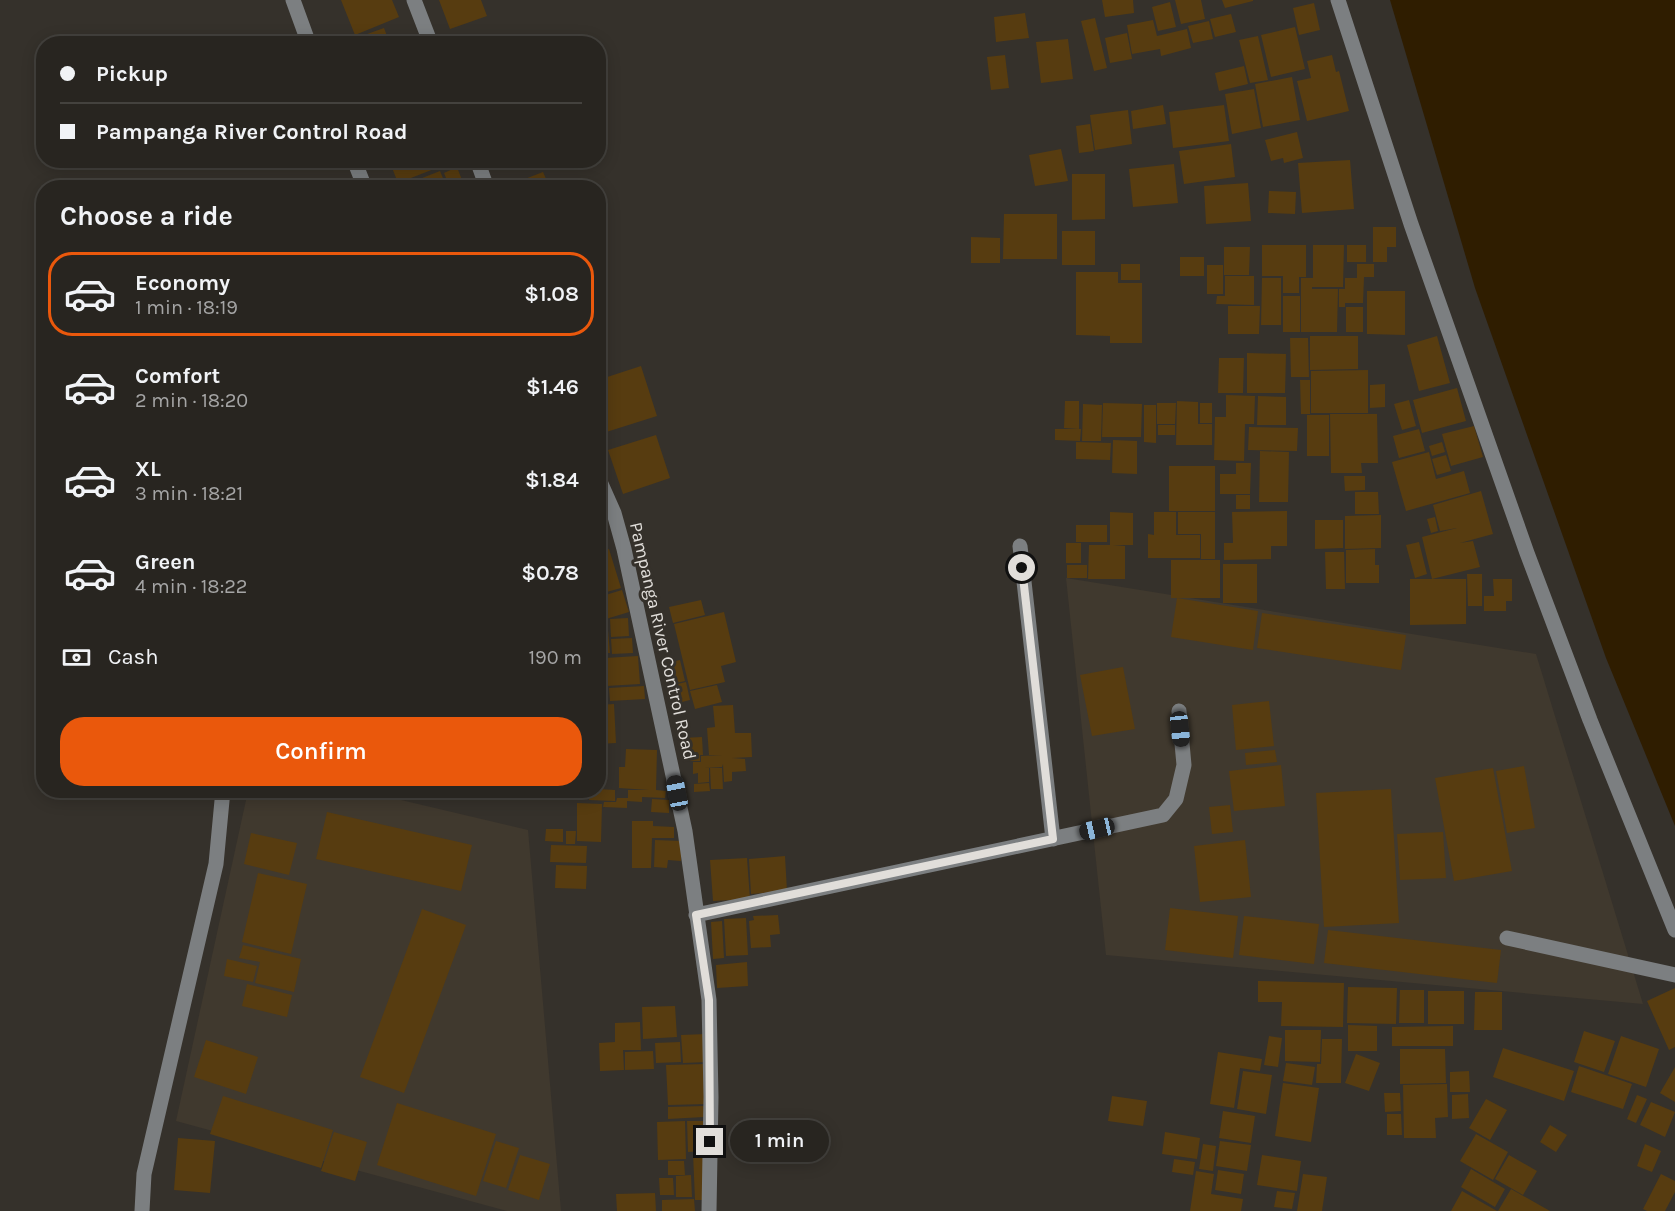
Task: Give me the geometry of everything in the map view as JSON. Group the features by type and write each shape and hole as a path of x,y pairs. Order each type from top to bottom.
{"street":[{"path":"293,0 306,36"},
{"path":"414,0 428,36"},
{"path":"1338,0 1411,224 1527,553 1590,720 1675,930"},
{"name":"Pampanga River Control Road","path":"606,495 614,513 624,549 685,831 709,1000 711,1097 709,1211"},
{"path":"1020,546 1053,839"},
{"path":"696,915 1163,815 1176,800 1184,765 1179,711"},
{"path":"142,1211 144,1174 216,864 223,798"},
{"path":"1507,938 1675,975"}],"shaded area":[{"path":"1390,0 1675,0 1675,826 1606,658 1475,288"},
{"path":"1066,578 1536,654 1643,1004 1106,955"},
{"path":"246,798 393,798 528,830 561,1211 507,1211 176,1121"}],"building":[{"path":"341,0 392,0 399,17 355,35"},
{"path":"439,0 481,0 487,16 450,29"},
{"path":"1102,0 1133,0 1134,13 1105,17"},
{"path":"1175,0 1201,0 1205,19 1181,24"},
{"path":"1222,0 1253,0 1253,1 1225,8"},
{"path":"1170,2 1176,27 1158,31 1152,7"},
{"path":"1314,3 1320,30 1299,35 1293,8"},
{"path":"1025,13 1029,38 996,42 994,17"},
{"path":"1231,14 1236,32 1215,37 1210,19"},
{"path":"1095,18 1107,68 1094,71 1081,21"},
{"path":"1153,20 1157,36 1187,29 1191,48 1161,56 1160,49 1132,54 1127,25"},
{"path":"1209,21 1213,39 1193,43 1188,26"},
{"path":"1295,27 1305,69 1271,77 1261,35"},
{"path":"384,28 387,36 362,36"},
{"path":"1127,33 1132,59 1110,63 1105,38"},
{"path":"1258,36 1268,80 1250,83 1239,40"},
{"path":"1068,39 1073,79 1041,83 1036,42"},
{"path":"1005,55 1009,88 991,90 987,57"},
{"path":"1332,55 1336,72 1339,71 1349,111 1307,121 1297,81 1311,78 1307,61"},
{"path":"1244,66 1248,84 1219,91 1215,73"},
{"path":"1292,77 1300,120 1263,127 1255,84"},
{"path":"1254,89 1261,128 1232,134 1225,94"},
{"path":"1163,105 1166,124 1133,129 1131,111"},
{"path":"1224,105 1229,141 1173,148 1169,112"},
{"path":"1128,110 1132,144 1095,150 1090,115"},
{"path":"1090,124 1094,151 1079,153 1076,126"},
{"path":"1297,132 1303,158 1284,163 1283,158 1271,161 1265,140"},
{"path":"1231,144 1235,177 1184,184 1179,151"},
{"path":"1061,149 1068,181 1035,186 1029,155"},
{"path":"1350,160 1354,209 1302,213 1298,163"},
{"path":"1174,164 1178,203 1133,207 1129,169"},
{"path":"392,168 437,168 406,180 397,180"},
{"path":"457,168 462,180 447,180 444,173"},
{"path":"440,171 444,180 417,180"},
{"path":"543,172 546,180 522,180"},
{"path":"1072,174 1105,174 1105,219 1072,220"},
{"path":"1248,183 1251,221 1206,224 1204,186"},
{"path":"1269,191 1296,192 1295,214 1268,213"},
{"path":"1004,214 1057,214 1057,259 1003,259"},
{"path":"1373,227 1396,227 1396,247 1387,247 1387,262 1373,262"},
{"path":"1062,231 1095,231 1095,265 1062,265"},
{"path":"971,237 1000,238 1000,263 971,263"},
{"path":"1262,245 1306,245 1306,277 1299,277 1299,293 1283,293 1283,276 1262,276"},
{"path":"1313,245 1344,245 1343,287 1312,287 1312,289 1338,289 1337,332 1301,332 1301,278 1313,278"},
{"path":"1347,245 1366,245 1366,262 1347,262"},
{"path":"1224,247 1250,247 1249,275 1224,275"},
{"path":"1180,257 1204,257 1204,276 1180,276"},
{"path":"1121,264 1140,264 1140,280 1121,280"},
{"path":"1357,264 1374,264 1374,277 1364,277 1363,303 1345,303 1345,307 1339,307 1339,289 1345,289 1345,278 1357,278"},
{"path":"1207,265 1223,265 1223,294 1207,294"},
{"path":"1076,272 1118,272 1118,283 1142,283 1142,343 1110,343 1110,336 1076,335"},
{"path":"1225,276 1254,276 1254,305 1216,304 1217,296 1225,296"},
{"path":"1262,278 1281,278 1281,325 1261,325"},
{"path":"1367,291 1405,291 1405,335 1367,334"},
{"path":"1283,296 1300,296 1300,332 1283,332"},
{"path":"1228,306 1260,306 1259,334 1228,334"},
{"path":"1346,307 1363,307 1363,332 1346,332"},
{"path":"1310,336 1358,336 1358,369 1310,370"},
{"path":"1437,336 1450,383 1419,391 1407,345"},
{"path":"1290,338 1308,338 1309,377 1291,377"},
{"path":"1247,353 1286,354 1285,393 1247,393"},
{"path":"1219,358 1244,358 1243,393 1218,393"},
{"path":"641,366 657,416 606,432 606,377"},
{"path":"1368,370 1368,413 1311,413 1311,371"},
{"path":"1300,380 1310,380 1310,414 1301,414"},
{"path":"1385,384 1385,407 1370,408 1370,385"},
{"path":"1457,388 1466,421 1422,433 1413,400"},
{"path":"1226,395 1255,396 1254,424 1245,424 1244,461 1214,460 1215,417 1226,417"},
{"path":"1258,396 1286,397 1286,425 1257,425"},
{"path":"1409,400 1416,426 1402,430 1394,404"},
{"path":"1065,401 1079,401 1079,429 1064,428"},
{"path":"1177,401 1198,402 1198,424 1212,424 1212,445 1176,445"},
{"path":"1103,403 1142,404 1141,437 1102,437"},
{"path":"1157,403 1176,403 1175,424 1157,424"},
{"path":"1200,403 1212,403 1212,423 1200,423"},
{"path":"1083,404 1102,405 1101,441 1082,441"},
{"path":"1144,405 1156,405 1156,443 1144,442"},
{"path":"1330,414 1377,414 1378,463 1361,463 1362,473 1331,473"},
{"path":"1307,415 1329,415 1329,456 1307,456"},
{"path":"1158,425 1175,425 1175,435 1158,435"},
{"path":"1474,426 1483,457 1451,466 1442,434"},
{"path":"1249,427 1298,428 1297,451 1248,450"},
{"path":"1055,429 1081,429 1080,441 1055,440"},
{"path":"1419,429 1425,451 1399,458 1393,436"},
{"path":"656,435 670,478 623,494 608,450"},
{"path":"1113,440 1137,441 1137,474 1112,473"},
{"path":"1076,442 1111,443 1110,460 1076,459"},
{"path":"1442,442 1445,452 1432,456 1429,446"},
{"path":"1260,451 1289,452 1288,502 1259,502"},
{"path":"1429,452 1436,479 1464,471 1470,493 1406,511 1392,462"},
{"path":"1446,455 1451,471 1437,475 1432,459"},
{"path":"1236,463 1251,463 1250,494 1220,494 1220,474 1236,474"},
{"path":"1169,466 1215,466 1215,511 1169,511"},
{"path":"1344,476 1365,476 1365,490 1345,491"},
{"path":"1481,491 1493,534 1460,543 1473,541 1480,567 1432,579 1422,537 1457,528 1440,531 1433,505"},
{"path":"1355,492 1378,492 1379,514 1355,514"},
{"path":"1236,495 1250,495 1250,509 1236,509"},
{"path":"1287,511 1287,546 1271,546 1271,559 1224,560 1224,543 1233,543 1232,512"},
{"path":"1110,512 1133,513 1133,545 1113,545 1125,546 1125,579 1088,579 1089,545 1110,545"},
{"path":"1154,512 1176,512 1176,535 1200,535 1200,558 1148,558 1148,534 1154,535"},
{"path":"1178,512 1215,512 1215,559 1201,559 1201,534 1178,534"},
{"path":"1381,515 1381,548 1345,549 1345,516"},
{"path":"1435,517 1438,531 1431,533 1427,519"},
{"path":"1315,520 1343,520 1343,548 1315,549"},
{"path":"1076,525 1107,525 1107,542 1076,542"},
{"path":"1419,542 1427,574 1415,578 1406,545"},
{"path":"1066,543 1081,543 1081,563 1066,563"},
{"path":"609,549 621,588 606,592 606,550"},
{"path":"1375,549 1375,565 1379,565 1379,583 1346,583 1346,550"},
{"path":"1325,552 1344,552 1345,589 1326,589"},
{"path":"1171,560 1220,560 1220,598 1171,598"},
{"path":"1223,564 1257,564 1257,603 1223,603"},
{"path":"1067,565 1087,565 1087,578 1067,578"},
{"path":"1467,574 1482,574 1482,606 1468,606"},
{"path":"1410,579 1466,579 1466,624 1410,625"},
{"path":"1493,579 1512,579 1512,601 1506,601 1506,611 1484,611 1484,596 1494,596"},
{"path":"622,590 629,612 606,619 606,595"},
{"path":"1177,598 1258,611 1253,650 1171,637"},
{"path":"701,600 705,615 673,623 669,607"},
{"path":"724,612 736,662 721,666 725,682 690,690 674,624"},
{"path":"1262,613 1406,635 1401,670 1257,648"},
{"path":"628,618 629,636 611,637 610,619"},
{"path":"606,630 608,630 610,653 606,653"},
{"path":"632,638 633,653 612,654 611,639"},
{"path":"638,656 640,684 606,686 606,658"},
{"path":"680,660 685,681 672,684 667,663"},
{"path":"1123,667 1135,729 1092,736 1080,675"},
{"path":"686,682 690,700 674,704 669,686"},
{"path":"717,685 722,702 695,709 690,691"},
{"path":"644,686 645,699 610,701 609,688"},
{"path":"1269,701 1274,746 1236,750 1232,705"},
{"path":"606,704 614,704 616,743 606,744"},
{"path":"733,705 735,733 751,733 752,757 732,758 745,759 746,771 732,772 732,781 724,782 723,764 722,767 705,768 709,768 709,782 698,783 698,773 693,774 693,762 701,762 701,756 722,755 709,755 707,728 715,727 713,706"},
{"path":"702,737 703,755 700,755 700,761 684,761 683,738"},
{"path":"626,749 657,750 656,790 666,791 665,798 642,797 642,802 627,801 627,808 603,807 604,802 616,802 617,798 628,798 628,790 649,790 619,788 619,767 625,767"},
{"path":"1275,750 1277,762 1246,765 1245,753"},
{"path":"1281,765 1285,806 1234,811 1229,771"},
{"path":"1524,766 1535,828 1507,833 1496,771"},
{"path":"710,768 722,768 723,789 711,789"},
{"path":"1493,768 1512,871 1454,881 1435,778"},
{"path":"709,783 710,791 694,792 694,784"},
{"path":"606,789 615,790 615,801 589,800 589,798 606,798"},
{"path":"1391,789 1399,923 1324,927 1316,793"},
{"path":"652,799 669,800 669,813 651,812"},
{"path":"577,803 602,804 601,842 577,841"},
{"path":"1230,805 1233,832 1212,834 1209,807"},
{"path":"327,812 472,845 461,891 316,859"},
{"path":"632,821 653,821 653,826 674,827 674,838 652,838 651,868 632,868"},
{"path":"546,829 563,829 563,842 545,841"},
{"path":"566,831 576,831 575,844 566,844"},
{"path":"1443,832 1446,878 1400,880 1397,834"},
{"path":"251,833 297,843 289,875 244,864"},
{"path":"655,840 681,841 681,861 668,860 667,868 654,867"},
{"path":"1245,840 1251,897 1200,902 1194,846"},
{"path":"551,845 587,846 586,863 550,862"},
{"path":"785,856 787,891 751,894 749,859"},
{"path":"747,858 750,899 713,901 710,860"},
{"path":"556,865 587,866 586,889 555,888"},
{"path":"258,873 307,884 291,954 242,942"},
{"path":"1170,908 1238,916 1233,958 1165,950"},
{"path":"422,909 466,925 404,1093 360,1077"},
{"path":"778,915 780,934 770,935 771,947 751,948 749,921 754,920 753,916"},
{"path":"1244,916 1319,924 1314,964 1239,955"},
{"path":"746,918 748,955 726,956 724,919"},
{"path":"722,921 724,958 713,959 711,922"},
{"path":"1328,930 1501,950 1497,983 1324,963"},
{"path":"243,945 301,959 294,992 255,983 260,962 239,958"},
{"path":"227,959 257,966 253,982 224,976"},
{"path":"747,962 748,986 717,988 716,965"},
{"path":"1258,981 1344,983 1343,1027 1281,1026 1282,1002 1258,1002"},
{"path":"247,984 292,995 287,1017 242,1006"},
{"path":"1348,987 1397,988 1396,1024 1347,1023"},
{"path":"1675,988 1675,1047 1669,1050 1647,1001"},
{"path":"1400,990 1424,990 1424,1023 1399,1023"},
{"path":"1428,991 1464,991 1464,1024 1428,1024"},
{"path":"1475,992 1502,992 1502,1030 1474,1030"},
{"path":"675,1006 677,1037 643,1039 642,1007"},
{"path":"640,1022 641,1050 623,1050 624,1070 600,1071 599,1043 615,1042 615,1023"},
{"path":"1348,1025 1377,1026 1377,1051 1348,1051"},
{"path":"1453,1026 1453,1046 1392,1046 1392,1027"},
{"path":"1285,1030 1321,1030 1320,1062 1285,1061"},
{"path":"1584,1031 1615,1041 1604,1072 1574,1062"},
{"path":"706,1034 707,1062 683,1063 681,1035"},
{"path":"1269,1036 1282,1038 1278,1067 1264,1065"},
{"path":"1621,1036 1659,1049 1646,1087 1608,1074"},
{"path":"1322,1039 1342,1039 1341,1083 1316,1083 1317,1064 1321,1064"},
{"path":"206,1040 258,1057 246,1094 194,1077"},
{"path":"680,1042 681,1062 656,1063 655,1043"},
{"path":"1503,1048 1574,1071 1564,1101 1493,1077"},
{"path":"1400,1049 1445,1049 1446,1083 1400,1084"},
{"path":"653,1051 654,1069 625,1070 625,1052"},
{"path":"1218,1052 1262,1059 1260,1071 1240,1068 1234,1108 1210,1104"},
{"path":"1356,1054 1380,1063 1369,1091 1345,1083"},
{"path":"1286,1063 1315,1067 1312,1085 1283,1081"},
{"path":"706,1064 708,1104 668,1105 666,1065"},
{"path":"1579,1066 1632,1084 1623,1109 1571,1092"},
{"path":"1675,1067 1675,1102 1660,1093"},
{"path":"1243,1071 1272,1075 1266,1114 1237,1109"},
{"path":"1469,1071 1470,1092 1450,1092 1450,1072"},
{"path":"1283,1083 1319,1088 1311,1142 1275,1136"},
{"path":"1447,1084 1448,1117 1435,1118 1436,1138 1404,1138 1403,1085"},
{"path":"1384,1093 1400,1093 1401,1111 1385,1112"},
{"path":"1468,1094 1469,1118 1452,1119 1452,1095"},
{"path":"1637,1095 1647,1099 1636,1123 1627,1119"},
{"path":"223,1096 333,1130 321,1168 210,1134"},
{"path":"1112,1096 1147,1101 1143,1126 1108,1121"},
{"path":"1486,1099 1507,1110 1490,1140 1469,1128"},
{"path":"1651,1102 1675,1112 1665,1137 1640,1125"},
{"path":"397,1103 496,1134 476,1196 377,1165"},
{"path":"704,1106 704,1117 668,1119 668,1107"},
{"path":"1223,1111 1255,1116 1251,1143 1219,1138"},
{"path":"1387,1114 1401,1114 1402,1135 1387,1135"},
{"path":"685,1121 686,1159 658,1160 657,1122"},
{"path":"687,1121 705,1121 706,1151 688,1152"},
{"path":"1550,1125 1567,1135 1556,1152 1540,1142"},
{"path":"334,1132 367,1142 355,1181 321,1171"},
{"path":"1165,1132 1200,1138 1197,1159 1162,1154"},
{"path":"1476,1134 1508,1152 1493,1180 1460,1161"},
{"path":"178,1138 215,1141 210,1193 174,1190"},
{"path":"496,1141 519,1148 506,1188 483,1181"},
{"path":"1220,1141 1251,1145 1247,1171 1216,1166"},
{"path":"1203,1144 1216,1146 1213,1171 1199,1169"},
{"path":"1645,1144 1661,1151 1652,1172 1637,1166"},
{"path":"693,1153 706,1153 707,1200 695,1200"},
{"path":"520,1155 550,1164 539,1200 508,1190"},
{"path":"1262,1155 1301,1161 1297,1191 1257,1185"},
{"path":"1509,1155 1537,1171 1523,1195 1495,1179"},
{"path":"1174,1159 1195,1162 1193,1175 1172,1172"},
{"path":"668,1161 684,1161 685,1175 668,1175"},
{"path":"1471,1169 1505,1189 1495,1207 1461,1187"},
{"path":"1218,1170 1244,1174 1241,1194 1215,1190"},
{"path":"1196,1171 1214,1174 1211,1194 1243,1199 1241,1211 1190,1211"},
{"path":"1303,1174 1327,1177 1322,1211 1297,1211"},
{"path":"1661,1174 1675,1181 1675,1192 1665,1211 1647,1211 1643,1209"},
{"path":"691,1175 692,1197 676,1197 676,1176"},
{"path":"659,1178 673,1178 674,1195 660,1195"},
{"path":"1511,1189 1550,1211 1498,1211"},
{"path":"1277,1191 1295,1193 1292,1209 1274,1207"},
{"path":"1462,1191 1497,1211 1451,1211"},
{"path":"655,1193 656,1211 617,1211 616,1194"},
{"path":"694,1199 695,1211 662,1211 662,1200"}],"route":[{"path":"710,1142 709,1000 696,915 1053,839 1022,568"}]}
